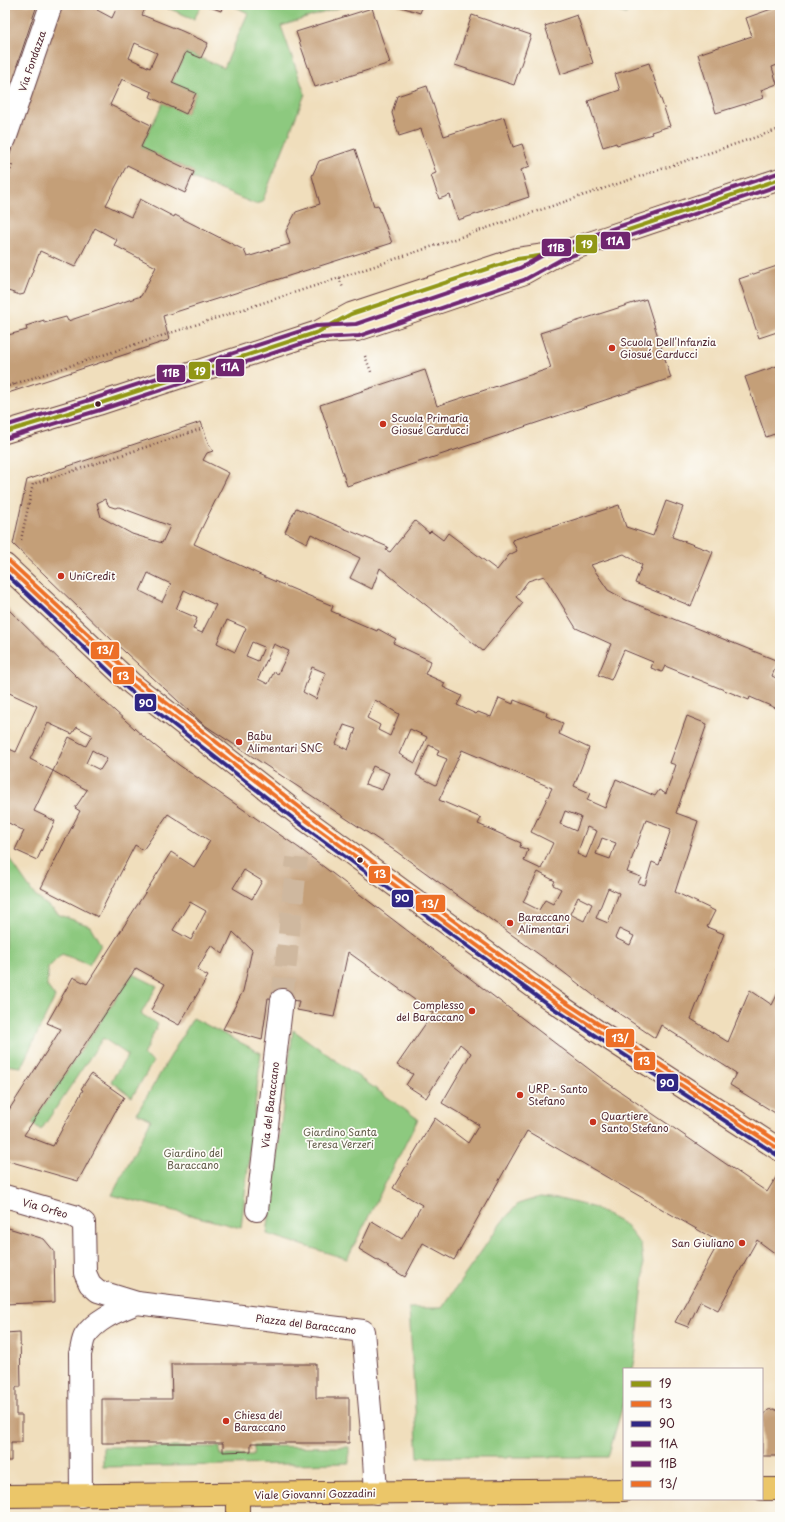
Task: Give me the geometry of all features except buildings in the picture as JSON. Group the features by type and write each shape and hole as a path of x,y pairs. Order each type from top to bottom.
{"main road":[{"path":"763,1489 780,1489"},
{"name":"Viale Giovanni Gozzadini","path":"5,1496 623,1490"},
{"path":"238,1494 238,1517"}],"street":[{"name":"Via Fondazza","path":"5,139 51,5"},
{"path":"5,432 98,404 318,332 351,314 517,259 560,253 780,179"},
{"path":"5,564 132,684 303,818 553,1001 780,1150"},
{"name":"Via del Baraccano","path":"257,1210 282,1000"},
{"name":"Via Orfeo","path":"5,1196 74,1216 84,1224"},
{"name":"Piazza del Baraccano","path":"84,1224 85,1272 90,1284 98,1291 136,1302 363,1331 376,1493"},
{"path":"81,1496 80,1354 84,1337 106,1316 136,1302"}],"path":[{"path":"5,387 340,278 780,129"},
{"path":"15,384 17,390"},
{"path":"21,540 33,484 204,428"},
{"path":"43,474 45,480"}],"green space":[{"path":"169,5 202,5 194,19 168,8"},
{"path":"232,5 348,5 281,26 305,94 262,202 255,204 192,178 194,172 141,147 163,103 186,114 196,93 172,83 186,52 224,68 248,13"},
{"path":"598,5 629,5 626,14"},
{"path":"5,848 15,867 35,896 60,915 90,926 101,945 89,965 62,954 48,968 47,986 55,997 21,1067 5,1065"},
{"path":"133,974 157,986 141,1014 158,1024 143,1055 153,1062 132,1097 111,1081 128,1055 103,1038 41,1130 32,1123"},
{"name":"Giardino del Baraccano","path":"193,1018 261,1053 241,1228 112,1195 151,1120 137,1113"},
{"name":"Giardino Santa Teresa Verzeri","path":"293,1030 418,1119 347,1259 267,1234"},
{"path":"540,1197 560,1199 592,1207 624,1224 641,1245 644,1274 635,1359 633,1368 623,1368 623,1404 608,1457 418,1457 409,1308 442,1308 501,1223 518,1204"},
{"path":"254,1446 349,1447 349,1463 103,1467 103,1447 220,1447 220,1455 253,1455"}],"tunnel":[{"path":"282,1000 297,858"}],"transit line":[{"name":"11B","path":"5,426 316,326 356,324 520,268 558,247 778,173"},
{"name":"19","path":"5,432 98,404 318,332 351,314 517,259 560,253 780,179"},
{"name":"11A","path":"7,438 100,410 319,338 359,336 524,280 562,259 780,185"},
{"name":"13/","path":"9,561 136,679 307,813 556,996 780,1143"},
{"name":"13","path":"5,565 132,684 303,818 553,1001 780,1150"},
{"name":"90","path":"5,573 128,689 299,823 550,1006 777,1155"}],"place":[{"name":"Scuola Dell'Infanzia Giosué Carducci","path":"612,348"},
{"name":"Scuola Primaria Giosué Carducci","path":"383,424"},
{"name":"UniCredit","path":"61,576"},
{"name":"Babu Alimentari SNC","path":"239,742"},
{"name":"Baraccano Alimentari","path":"510,923"},
{"name":"Complesso del Baraccano","path":"472,1011"},
{"name":"URP - Santo Stefano","path":"520,1095"},
{"name":"Quartiere Santo Stefano","path":"593,1122"},
{"name":"San Giuliano","path":"742,1243"},
{"name":"Chiesa del Baraccano","path":"226,1421"}]}
